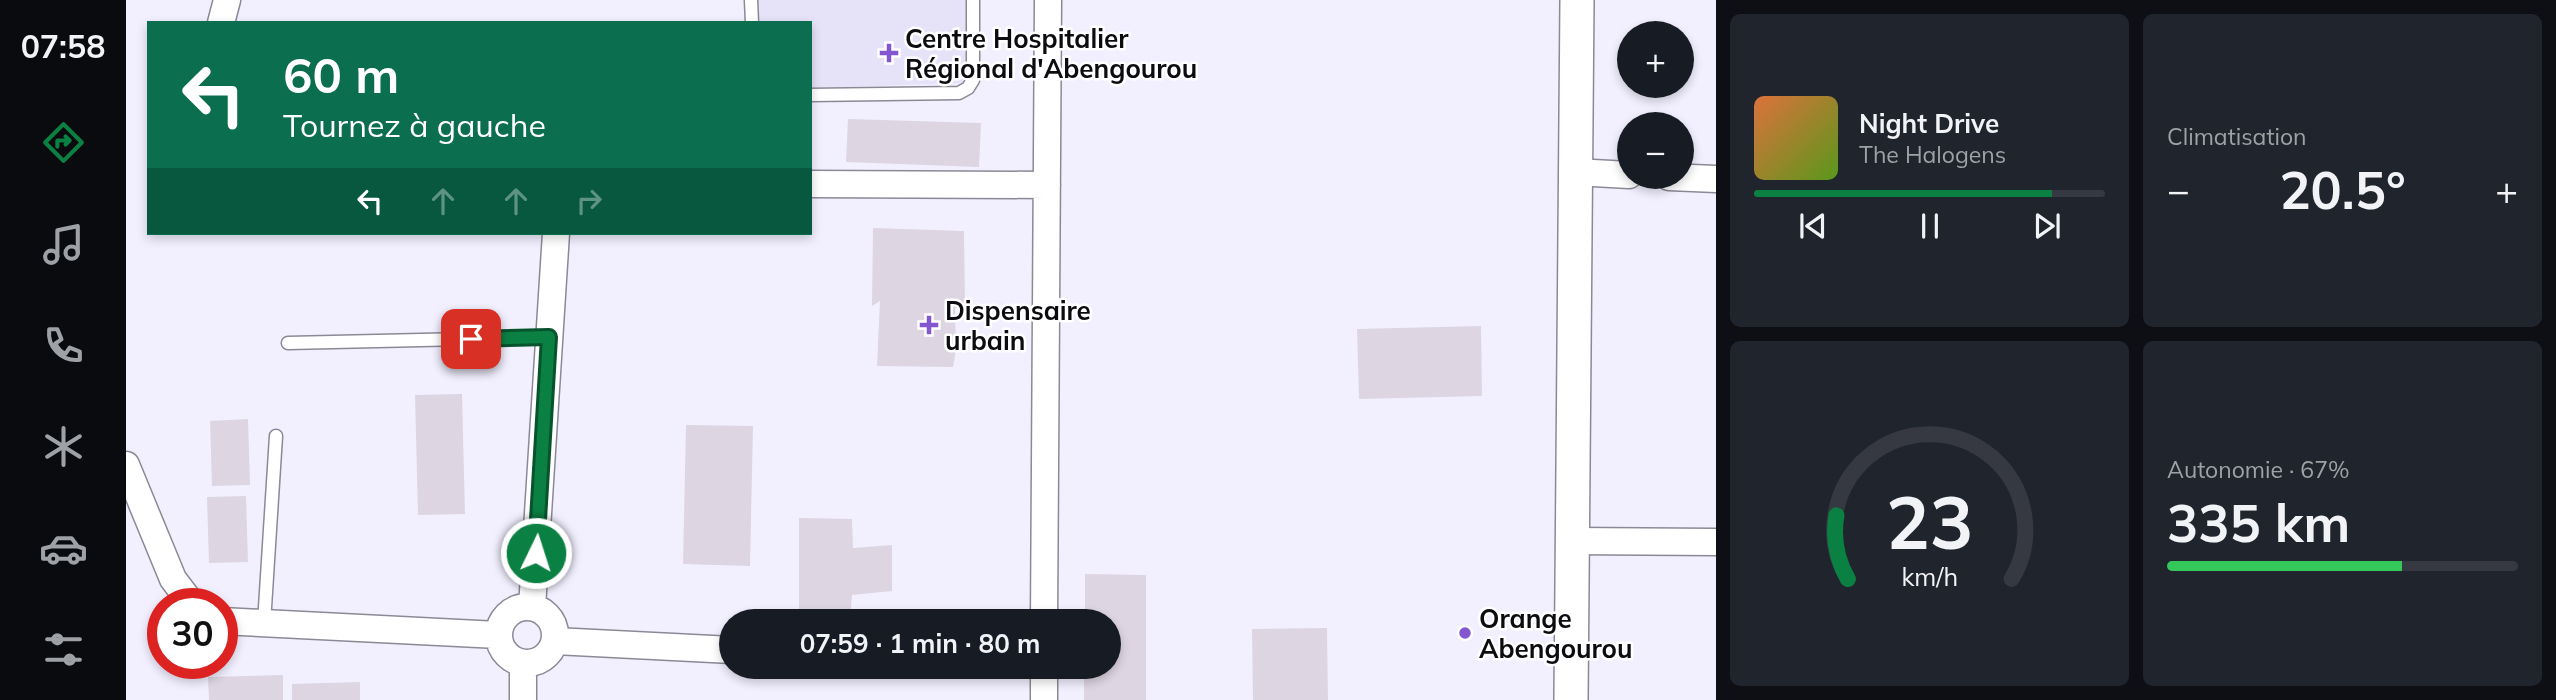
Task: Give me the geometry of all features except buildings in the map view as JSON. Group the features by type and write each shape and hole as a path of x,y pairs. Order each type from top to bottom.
{"street":[{"path":"222,21 227,0"},
{"path":"1044,609 1048,0"},
{"path":"1571,700 1577,0"},
{"path":"1575,172 1617,174"},
{"path":"1694,178 1716,179"},
{"path":"812,184 1047,185"},
{"path":"532,607 556,235"},
{"path":"126,466 173,579 180,588"},
{"path":"1572,541 1716,542"},
{"path":"522,607 532,607 545,613 553,622 555,641 544,659 523,664 507,655 501,647 498,635 505,616 522,607"},
{"path":"238,621 498,635"},
{"path":"555,641 719,649"},
{"path":"523,664 523,700"},
{"path":"1044,679 1044,700"}],"lane":[{"path":"751,0 752,21"},
{"path":"812,95 959,93 968,88 973,79 973,0"},
{"path":"288,343 549,337"},
{"path":"264,622 276,436"}],"shaded area":[{"name":"Centre Hospitalier Régional d'Abengourou","path":"757,0 966,0 968,83 812,88 812,21 758,21"}],"place":[{"name":"Centre Hospitalier Régional d'Abengourou","path":"889,53"},
{"name":"Dispensaire urbain","path":"929,325"},
{"name":"Orange Abengourou","path":"1465,633"}],"route":[{"path":"471,339 549,337 536,553"}]}
